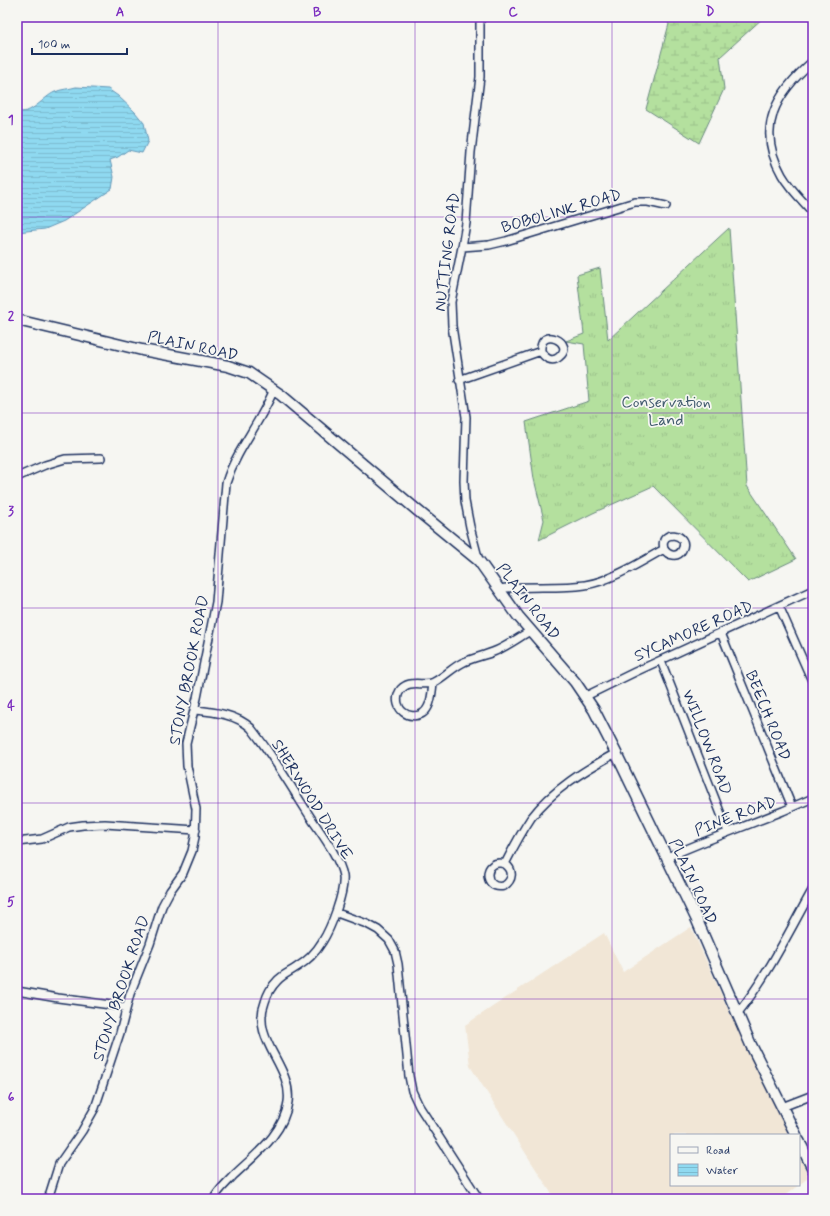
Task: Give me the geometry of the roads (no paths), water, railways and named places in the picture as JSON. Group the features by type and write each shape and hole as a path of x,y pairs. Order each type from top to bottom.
{"main road":[{"name":"PLAIN ROAD","path":"17,320 142,350 228,366 249,373 274,389 479,561 530,631 576,682 594,710 696,918 738,1014 796,1134"},
{"path":"800,1143 813,1169"}],"street":[{"name":"NUTTING ROAD","path":"479,561 465,501 464,481 466,416 459,380 452,326 451,302 462,247 480,77 480,17"},
{"path":"813,60 795,78 779,98 774,109 770,134 771,150 782,175 813,213"},
{"name":"BOBOLINK ROAD","path":"462,247 489,245 506,241 635,202 648,202 666,206"},
{"path":"459,380 541,351"},
{"name":"STONY BROOK ROAD","path":"48,1199 59,1164 82,1131 95,1108 120,1033 126,1007 150,944 162,906 170,891 183,873 190,858 196,830 196,809 187,766 186,751 188,731 194,710 216,602 228,474 269,401 274,389"},
{"path":"17,477 44,465 65,459 101,458"},
{"path":"463,547 473,537"},
{"path":"499,589 519,587 578,586 594,583 634,566 664,550"},
{"name":"SYCAMORE ROAD","path":"586,696 813,590"},
{"path":"779,606 813,683"},
{"path":"433,683 429,706 423,713 414,716 406,714 399,708 397,699 402,687 410,683 433,683 457,666 501,649 530,631"},
{"name":"BEECH ROAD","path":"720,633 792,807"},
{"name":"WILLOW ROAD","path":"661,661 728,832"},
{"name":"SHERWOOD DRIVE","path":"194,710 212,712 236,718 246,723 280,768 338,860 342,870 343,879 336,913 322,942 314,954 277,982 265,1001 263,1008 263,1030 266,1041 285,1076 288,1087 288,1101 282,1122 272,1137 227,1182 214,1199"},
{"path":"505,864 526,826 545,802 559,789 576,777 616,753"},
{"name":"PINE ROAD","path":"667,857 813,798"},
{"path":"17,842 34,841 69,828 90,824 196,830"},
{"path":"738,1014 761,980 813,889"},
{"path":"336,913 372,927 384,935 392,945 398,964 409,1076 412,1091 422,1111 478,1199"},
{"path":"17,991 126,1007"},
{"path":"782,1107 813,1095"}],"water":[{"path":"76,87 108,89 118,96 144,123 148,141 142,153 128,150 118,157 110,160 114,177 112,189 64,221 45,229 17,232 17,111 22,112 32,109 50,94 60,90"}],"park label":[{"name":"Conservation Land","path":"666,410"}]}
